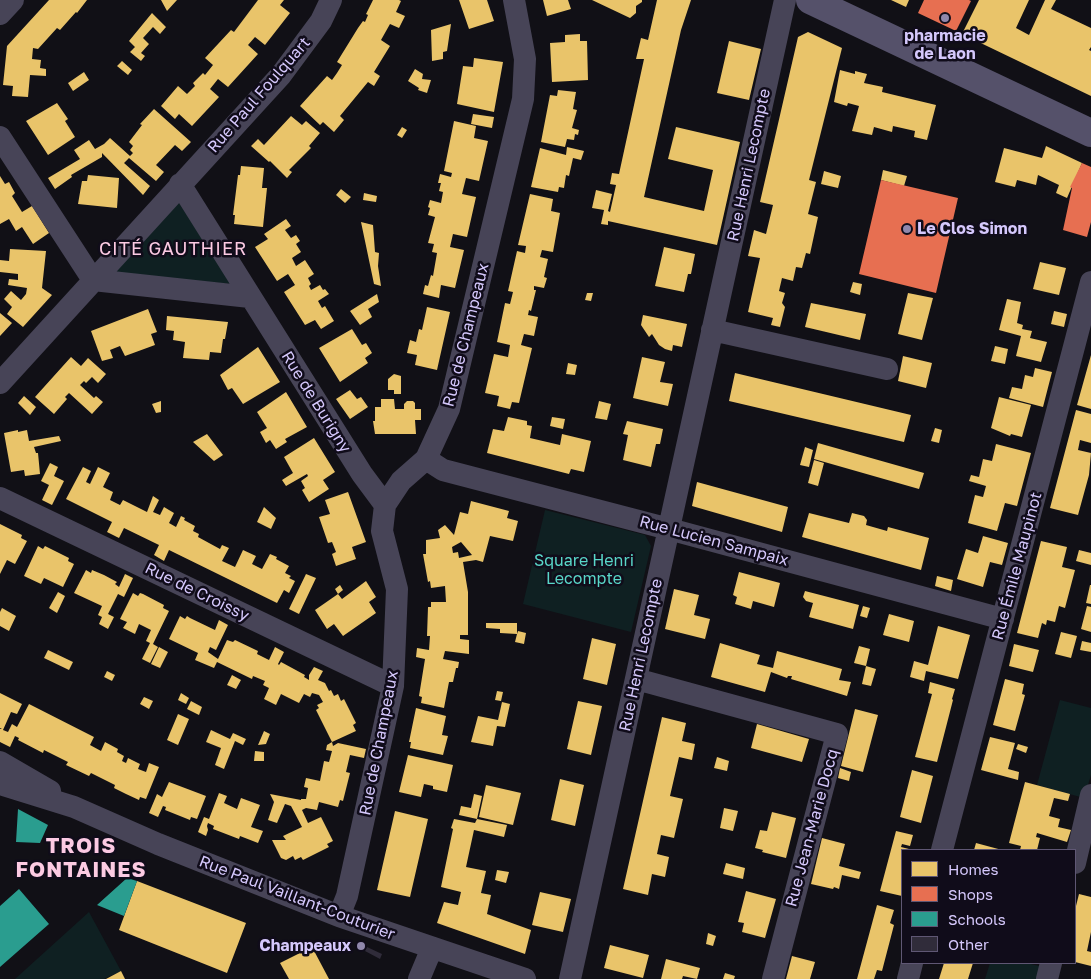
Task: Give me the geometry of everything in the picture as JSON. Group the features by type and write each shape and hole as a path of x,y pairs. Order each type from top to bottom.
{"main road":[{"path":"810,0 1091,133"}],"street":[{"path":"0,14 13,0"},
{"name":"Rue Paul Foulquart","path":"0,383 280,75 316,28 331,0"},
{"name":"Rue de Champeaux","path":"339,916 347,896 393,686 397,589 382,531 385,505 402,481 426,459 449,409 523,99 525,59 514,0"},
{"name":"Rue Henri Lecompte","path":"570,979 785,0"},
{"path":"0,137 93,280 250,297"},
{"name":"Rue de Burigny","path":"180,184 362,474 385,505"},
{"name":"Rue Émile Maupinot","path":"942,849 1091,282"},
{"path":"712,330 887,369"},
{"name":"Rue Lucien Sampaix","path":"426,459 443,470 1003,619"},
{"name":"Rue de Croissy","path":"0,498 393,686"},
{"name":"Rue Jean-Marie Docq","path":"636,679 837,734 772,979"},
{"name":"Rue Paul Vaillant-Couturier","path":"0,762 36,782 74,807"},
{"name":"Rue Paul Vaillant-Couturier","path":"0,784 74,807 158,844 339,916 525,979"},
{"path":"1076,859 1091,795"},
{"path":"419,979 432,948"},
{"path":"908,979 912,964"},
{"path":"1047,979 1051,964"}],"green space":[{"path":"178,201 231,284 108,273"},
{"name":"Square Henri Lecompte","path":"545,510 645,535 651,546 631,632 523,604"},
{"path":"1060,700 1091,708 1091,775 1084,798 1037,785"},
{"path":"89,912 121,971 104,979 15,979"},
{"path":"990,964 1030,964 1044,967 1041,979 985,979"}],"building: Homes":[{"path":"49,0 87,0 60,30 57,28 38,49 33,48 32,59 41,60 40,68 46,69 46,76 30,75 28,97 12,96 13,86 3,85 7,46"},
{"path":"161,0 177,0 167,11"},
{"path":"258,0 284,0 280,5 290,13 265,45 255,37 248,45 258,54 228,87 218,79 210,89 219,97 192,126 179,114 175,119 161,106 178,86 187,94 195,86 193,83 203,73 205,75 213,65 205,58 231,30 234,32"},
{"path":"373,0 401,1 396,12 405,16 399,28 390,24 381,40 390,46 374,72 380,76 374,86 368,82 340,116 344,120 334,132 323,122 320,125 300,106 327,76 332,80 337,73 342,65 337,62 358,28 363,21 365,22 368,15 366,14"},
{"path":"459,0 487,0 494,21 469,29"},
{"path":"543,0 568,0 571,9 547,16"},
{"path":"592,0 642,0 642,2 636,6 636,13 630,18"},
{"path":"657,0 691,0 681,30 644,197 704,211 713,170 668,159 676,127 740,142 717,245 608,221 608,225 601,224 604,210 592,208 596,190 612,194 608,211 610,212 616,185 610,184 612,173 619,174 644,59 636,59 641,38 648,40"},
{"path":"891,0 909,0 906,7"},
{"path":"979,0 1029,0 1016,28 1029,35 1045,0 1056,0 1051,9 1091,28 1091,47 1089,50 1091,51 1091,96 962,34"},
{"path":"152,13 166,27 160,34 153,27 143,38 149,44 141,53 145,56 141,61 130,52 135,47 129,41"},
{"path":"451,24 447,51 443,52 443,59 432,61 431,30"},
{"path":"808,32 842,48 809,180 816,182 808,214 818,217 810,254 806,253 802,268 796,267 793,281 782,278 779,291 785,293 782,303 785,307 780,327 771,325 773,318 748,312 760,258 748,256 754,230 766,234 773,205 760,202 798,37"},
{"path":"580,34 580,41 587,41 588,80 552,82 550,43 565,42 565,35"},
{"path":"729,41 761,49 749,100 717,93"},
{"path":"474,58 503,62 494,112 457,104 463,66 473,67"},
{"path":"122,61 132,70 128,75 117,66"},
{"path":"415,69 423,74 422,79 431,80 427,93 418,90 419,88 408,81"},
{"path":"840,70 855,74 855,71 867,74 864,83 883,87 882,92 936,105 927,140 914,137 915,131 893,126 892,132 874,127 872,135 852,131 859,106 848,103 847,106 834,102"},
{"path":"84,72 89,80 73,91 68,83"},
{"path":"558,90 576,92 573,109 577,110 572,128 579,130 578,135 575,134 574,140 567,139 565,147 541,142 550,95 557,96"},
{"path":"57,103 68,119 65,121 75,137 48,155 26,121"},
{"path":"154,109 191,142 182,151 175,145 156,165 164,172 156,181 129,158 124,163 150,186 143,195 102,153 102,157 71,175 72,177 55,189 48,178 80,159 74,150 89,140 95,149 110,138 130,156 133,153 130,150 133,146 129,142 142,125 140,124"},
{"path":"473,114 494,117 492,128 471,124"},
{"path":"291,116 302,125 306,121 320,133 309,146 311,148 289,170 292,172 287,178 251,146 258,139 264,145"},
{"path":"454,121 476,126 474,138 488,141 479,181 466,178 462,194 476,197 467,237 453,234 450,247 464,250 455,288 441,285 439,298 423,294 425,285 428,286 431,275 433,276 437,253 432,252 434,244 428,243 435,217 428,215 430,208 428,207 430,200 441,203 443,192 439,191 441,183 438,183 440,174 451,177 452,173 444,171"},
{"path":"402,127 407,130 402,138 397,135"},
{"path":"1046,146 1082,163 1067,198 1056,193 1059,185 1038,175 1036,185 1017,180 1015,187 995,182 1004,148 1042,158"},
{"path":"567,147 584,151 581,160 573,158 569,176 566,175 564,188 559,187 558,192 531,187 540,148 566,155"},
{"path":"241,166 264,168 262,188 267,188 263,227 234,224 235,215 233,215 238,175 240,175"},
{"path":"883,170 907,176 904,186 881,180"},
{"path":"824,171 841,176 838,188 821,184"},
{"path":"88,175 119,178 117,208 78,204 82,181 87,181"},
{"path":"0,176 5,184 9,182 15,193 12,196 22,212 32,206 49,233 33,244 22,227 16,231 9,219 0,224"},
{"path":"341,189 351,197 345,203 336,195"},
{"path":"364,193 377,196 376,202 363,200"},
{"path":"530,194 553,199 551,211 560,213 553,252 542,250 540,257 548,259 544,277 547,278 544,288 534,286 534,290 536,290 531,311 529,310 528,315 538,317 534,336 524,334 521,345 532,348 519,403 512,402 510,409 497,406 499,396 485,393 494,354 508,357 510,345 497,342 505,303 510,304 513,292 508,291 517,251 525,253 526,246 518,245"},
{"path":"286,219 291,226 285,230 291,238 296,235 300,241 296,244 301,252 292,258 296,266 305,260 314,274 308,278 311,290 320,285 329,294 318,301 322,308 325,306 334,321 321,329 315,320 305,325 284,292 295,285 288,274 277,281 255,247 268,239 264,234"},
{"path":"361,222 373,225 375,252 379,253 378,266 381,286 374,284"},
{"path":"664,247 695,254 691,274 688,274 684,292 655,286"},
{"path":"10,249 46,251 42,288 52,295 23,327 7,314 12,307 4,299 11,291 21,300 26,294 27,288 8,285 9,279 18,280 18,274 0,272 0,260 9,261"},
{"path":"1040,262 1066,268 1059,295 1033,289"},
{"path":"853,282 862,284 860,295 850,292"},
{"path":"587,293 593,293 591,301 585,300"},
{"path":"908,293 933,298 922,340 898,334"},
{"path":"377,294 379,302 368,309 372,317 360,325 350,311"},
{"path":"1007,299 1021,302 1017,323 1023,325 1022,329 1032,331 1030,338 1047,342 1041,362 1016,356 1021,336 999,330"},
{"path":"811,303 866,314 860,340 805,327"},
{"path":"427,307 450,312 437,370 415,365 417,355 407,353 410,340 416,342 419,329 422,330"},
{"path":"148,309 157,332 151,334 155,345 125,356 120,346 110,350 113,358 102,361 91,331"},
{"path":"1054,311 1067,314 1064,327 1051,324"},
{"path":"0,313 12,323 0,336"},
{"path":"643,315 687,324 682,347 673,345 672,351 665,349 659,345 652,334 649,337 641,325"},
{"path":"167,316 228,322 221,353 210,352 209,360 183,358 185,342 173,340 174,331 166,330"},
{"path":"352,329 362,345 366,343 372,353 365,358 368,363 340,382 319,348"},
{"path":"995,346 1008,349 1005,364 991,361"},
{"path":"258,347 280,382 243,404 232,388 228,390 220,375"},
{"path":"1091,355 1091,409 1077,405"},
{"path":"903,356 932,363 926,388 898,381"},
{"path":"71,357 81,366 88,358 106,374 98,383 92,377 86,383 84,381 80,385 94,398 96,396 103,402 92,414 69,393 65,397 67,399 54,414 35,397"},
{"path":"642,357 665,362 660,382 673,384 668,406 633,398"},
{"path":"568,363 577,365 575,375 566,374"},
{"path":"1035,368 1052,372 1043,407 1009,398 1012,387 1022,389 1025,375 1033,377"},
{"path":"735,373 911,415 904,442 729,401"},
{"path":"394,374 401,376 401,394 394,394 394,390 388,390 388,379"},
{"path":"350,390 357,399 361,397 368,407 350,419 336,399"},
{"path":"286,392 307,427 285,439 287,442 276,449 270,440 266,443 260,432 267,428 257,412"},
{"path":"24,396 36,407 30,415 18,403"},
{"path":"999,397 1031,405 1022,437 1011,434 1010,436 991,428"},
{"path":"381,399 394,399 395,409 404,409 404,404 407,401 413,401 415,409 421,409 421,420 415,420 416,434 375,434 373,421 375,421 375,407 381,407"},
{"path":"161,401 161,412 156,413 152,404"},
{"path":"599,401 611,404 607,420 595,418"},
{"path":"1076,410 1091,414 1091,443 1080,440 1078,450 1091,453 1089,475 1078,515 1050,508"},
{"path":"508,417 527,421 527,425 532,426 530,438 560,445 562,434 591,441 584,472 571,469 569,474 487,453 493,429 504,431"},
{"path":"552,417 565,419 563,429 550,426"},
{"path":"627,421 663,429 660,444 656,444 651,467 623,460 628,435 623,434"},
{"path":"935,428 942,430 939,443 931,441"},
{"path":"18,430 18,432 27,430 29,441 59,436 61,441 34,447 36,453 38,453 40,474 25,476 24,470 11,472 4,433"},
{"path":"207,434 223,455 214,461 193,442"},
{"path":"314,438 335,472 323,480 329,489 309,502 302,490 305,488 301,481 308,476 307,474 286,486 282,480 293,473 284,457"},
{"path":"818,443 924,473 919,489 814,459"},
{"path":"996,444 1031,453 1017,506 1005,503 997,531 968,523 975,495 983,497 986,486 969,481 971,475 979,477 983,459 992,461"},
{"path":"805,447 813,450 809,467 800,465"},
{"path":"814,460 824,463 818,486 808,483"},
{"path":"50,463 58,467 54,476 64,481 52,505 42,500 49,485 41,481"},
{"path":"83,467 91,471 86,482 90,484 98,467 110,473 103,487 113,492 110,500 120,505 123,500 147,512 153,496 159,500 153,512 160,515 164,507 174,513 169,523 176,527 181,516 185,518 184,520 195,526 193,531 199,534 198,537 220,549 222,545 229,548 222,561 235,567 243,550 256,556 252,564 262,569 270,554 277,557 276,559 289,566 285,573 295,581 289,593 284,590 277,603 169,550 164,561 154,555 159,545 124,528 119,538 107,532 112,522 66,499"},
{"path":"697,482 788,507 782,532 692,506"},
{"path":"348,492 366,542 352,547 356,559 336,566 332,554 336,552 332,542 328,543 319,517 330,514 325,500"},
{"path":"471,501 509,511 507,518 518,521 513,541 490,536 483,562 476,560 463,562 468,592 468,635 460,635 460,639 469,640 469,654 445,651 443,659 459,662 453,682 449,682 444,708 421,703 422,697 419,696 425,659 416,657 417,648 429,650 430,636 427,636 428,607 431,607 431,602 446,602 445,586 431,588 430,581 428,582 423,554 426,554 426,540 440,538 438,530 445,525 454,535 460,512 468,514","holes":["461,542 472,555 459,558 458,552 453,553 452,547"]},
{"path":"264,507 276,518 271,529 257,522"},
{"path":"809,513 849,523 852,513 864,516 867,520 866,525 887,531 888,527 929,538 921,570 802,537"},
{"path":"0,524 22,535 21,538 27,541 15,564 7,560 0,574"},
{"path":"983,536 1008,543 1002,565 990,562 983,587 957,579 966,549 978,553"},
{"path":"1041,541 1067,547 1062,567 1075,570 1065,608 1059,606 1055,622 1047,620 1046,625 1042,623 1038,638 1017,633"},
{"path":"38,546 43,549 45,546 69,558 68,561 74,564 63,587 44,578 41,584 24,576"},
{"path":"1079,550 1091,553 1091,565 1076,561"},
{"path":"86,570 91,573 92,570 104,575 117,582 115,584 119,587 125,574 133,578 124,597 118,594 108,614 114,617 108,629 99,624 102,617 98,615 102,606 74,593"},
{"path":"739,572 780,583 774,607 753,601 751,609 735,604 737,597 733,595"},
{"path":"306,574 316,578 299,614 289,609"},
{"path":"937,576 953,580 951,591 935,586"},
{"path":"366,581 376,597 369,602 376,613 343,636 334,624 327,629 315,610 338,594 342,599"},
{"path":"340,585 343,590 338,594 335,589"},
{"path":"1091,585 1091,604 1086,603"},
{"path":"674,589 699,595 694,615 710,619 705,639 665,629"},
{"path":"805,591 859,605 853,629 809,617 813,603 806,601 803,597"},
{"path":"58,592 65,596 57,613 49,608"},
{"path":"133,593 138,596 140,593 143,594 164,605 163,608 169,611 153,644 158,647 150,663 142,659 150,643 146,641 151,630 139,624 135,634 123,628 127,622 120,619"},
{"path":"863,606 870,608 867,618 860,616"},
{"path":"1087,606 1091,607 1091,632 1081,629"},
{"path":"2,608 16,616 9,631 0,626 0,612"},
{"path":"889,614 914,621 909,642 883,635"},
{"path":"180,616 185,619 187,616 215,630 219,620 228,625 216,650 210,647 208,652 218,659 227,640 233,642 235,640 258,651 257,654 269,660 275,647 284,652 279,665 281,662 305,675 304,677 309,680 309,675 314,667 323,671 318,680 325,683 334,696 338,694 341,701 344,699 356,723 353,725 356,731 332,742 316,710 319,708 317,705 323,702 319,695 312,693 310,697 304,694 299,703 281,694 276,705 264,699 269,688 263,685 265,681 253,676 252,679 217,662 214,668 195,660 198,653 169,639"},
{"path":"486,623 517,623 517,634 500,633 500,629 486,628"},
{"path":"938,626 970,635 958,679 926,671 924,681 910,677 914,661 928,665"},
{"path":"518,631 526,633 524,644 515,642"},
{"path":"1061,632 1077,636 1071,658 1055,654"},
{"path":"592,638 616,644 607,685 583,679"},
{"path":"1082,641 1091,643 1091,652 1080,650"},
{"path":"720,643 760,655 757,664 773,668 777,651 842,669 839,680 851,682 847,696 791,679 792,676 787,678 771,672 765,692 711,677"},
{"path":"1014,644 1039,650 1033,672 1009,666"},
{"path":"859,646 870,649 866,666 854,663"},
{"path":"159,647 168,652 160,668 151,664"},
{"path":"48,650 73,662 69,670 44,658"},
{"path":"866,666 876,669 871,686 862,684"},
{"path":"107,671 115,675 112,681 104,677"},
{"path":"232,675 241,680 236,689 227,685"},
{"path":"1005,679 1024,684 1022,694 1025,695 1015,731 993,725"},
{"path":"930,682 955,689 937,762 915,757 932,694 928,693"},
{"path":"497,691 503,692 501,701 495,700"},
{"path":"0,693 22,704 17,714 11,712 3,730 8,732 12,724 17,727 29,704 94,737 90,745 101,751 105,742 118,749 117,752 124,756 122,761 126,763 128,758 140,764 138,769 146,772 149,763 159,767 146,799 140,797 139,800 126,794 114,788 115,785 91,773 89,776 66,765 68,762 44,750 43,753 18,740 19,738 15,736 10,747 0,742 0,729 2,729 0,728"},
{"path":"181,693 189,698 186,704 178,700"},
{"path":"144,697 153,701 149,709 140,704"},
{"path":"191,701 202,707 199,715 187,709"},
{"path":"578,701 602,706 591,755 567,749"},
{"path":"502,702 510,704 505,727 497,726 493,746 471,742 478,716 498,720"},
{"path":"416,708 446,716 442,735 448,736 443,755 410,748 411,742 409,742"},
{"path":"855,709 878,715 863,772 841,766"},
{"path":"178,714 189,719 178,745 167,740"},
{"path":"662,717 686,723 682,741 695,744 692,760 679,757 670,796 683,799 674,838 661,835 657,854 669,857 665,877 652,874 648,895 623,889"},
{"path":"757,724 809,739 802,762 751,748"},
{"path":"211,730 230,739 233,733 246,739 243,745 235,741 224,769 215,765 221,748 206,742"},
{"path":"264,731 270,734 266,744 258,745"},
{"path":"990,737 1015,743 1008,769 1019,772 1018,780 981,770"},
{"path":"332,742 333,746 338,743 366,749 364,758 350,755 346,772 350,773 343,801 340,800 338,807 319,802 317,810 306,808 302,810 308,823 321,817 333,841 327,844 329,847 303,860 301,857 295,860 293,856 286,860 281,858 272,840 286,840 283,836 302,827 291,806 285,804 277,823 268,820 274,802 270,794 301,800 306,799 308,788 304,787 306,778 320,781 324,761 329,762 332,751 326,750 327,745"},
{"path":"1018,744 1028,747 1026,753 1016,749"},
{"path":"255,751 264,752 264,761 254,761"},
{"path":"408,755 453,765 447,792 433,789 433,786 424,784 421,797 399,792"},
{"path":"717,757 729,761 727,771 714,768"},
{"path":"840,768 851,772 849,781 838,778"},
{"path":"912,770 933,776 921,823 900,817"},
{"path":"560,779 584,785 575,826 551,820"},
{"path":"169,782 206,796 197,819 191,817 190,820 165,810 166,807 163,806 158,817 149,813 157,794 162,797"},
{"path":"1025,782 1070,794 1068,801 1054,798 1049,816 1060,819 1058,827 1071,830 1067,842 1037,833 1036,837 1040,838 1037,849 1020,849 1021,846 1009,843"},
{"path":"486,785 521,793 513,825 479,817"},
{"path":"219,793 227,796 224,803 237,809 241,798 260,805 251,827 263,831 258,843 240,836 239,839 213,829 214,826 208,823 206,836 198,832 204,817 209,819"},
{"path":"474,794 482,796 477,819 459,815 461,806 471,808"},
{"path":"724,808 738,811 733,831 720,828"},
{"path":"395,811 428,819 410,897 377,890"},
{"path":"772,812 796,818 786,858 762,852 763,850 755,848 760,830 767,831"},
{"path":"454,819 475,823 477,819 507,825 504,837 474,830 466,867 486,871 481,893 491,895 487,914 531,930 525,954 437,923 444,902 458,905 461,892 441,887"},
{"path":"896,831 913,835 910,846 902,844 901,847 909,849 901,849 901,896 880,891"},
{"path":"822,838 845,844 839,866 861,872 859,879 842,875 839,889 811,884"},
{"path":"976,843 998,849 974,849"},
{"path":"726,863 745,868 743,879 723,874"},
{"path":"497,870 509,872 506,883 495,880"},
{"path":"137,881 246,923 227,973 119,930"},
{"path":"746,891 776,899 765,938 742,932 744,923 738,922"},
{"path":"540,892 571,899 563,932 532,925"},
{"path":"1079,894 1091,897 1091,932 1087,951 1091,952 1091,966 1076,962 1076,906"},
{"path":"877,905 894,910 890,923 894,925 882,971 877,970 874,979 857,979"},
{"path":"708,933 716,936 713,946 706,944"},
{"path":"610,945 649,955 643,978 604,968"},
{"path":"312,947 329,979 289,979 280,963"},
{"path":"792,956 815,962 810,979 786,979"},
{"path":"666,959 700,968 697,979 683,976 682,979 661,979"},
{"path":"944,964 973,964 968,979 939,979"},
{"path":"121,971 125,979 106,979"},
{"path":"725,973 735,976 734,979 723,979"}],"building: Shops":[{"name":"pharmacie de Laon","path":"924,0 971,1 956,31 918,13"},
{"path":"1082,163 1091,167 1091,222 1087,237 1063,230 1072,188 1070,187"},
{"path":"881,180 958,198 936,293 859,274"}],"building: Schools":[{"path":"18,809 48,825 40,843 16,842"},
{"path":"127,878 137,881 124,916 97,905"},
{"path":"19,889 49,924 0,967 0,906"}],"building: Other":[{"path":"367,947 382,954 380,959 365,951"}],"place":[{"name":"pharmacie de Laon","path":"945,18"},
{"name":"Le Clos Simon","path":"907,229"},
{"name":"Champeaux","path":"361,946"}],"district":[{"name":"CITÉ GAUTHIER","path":"173,249"},
{"name":"TROIS FONTAINES","path":"81,858"}]}
